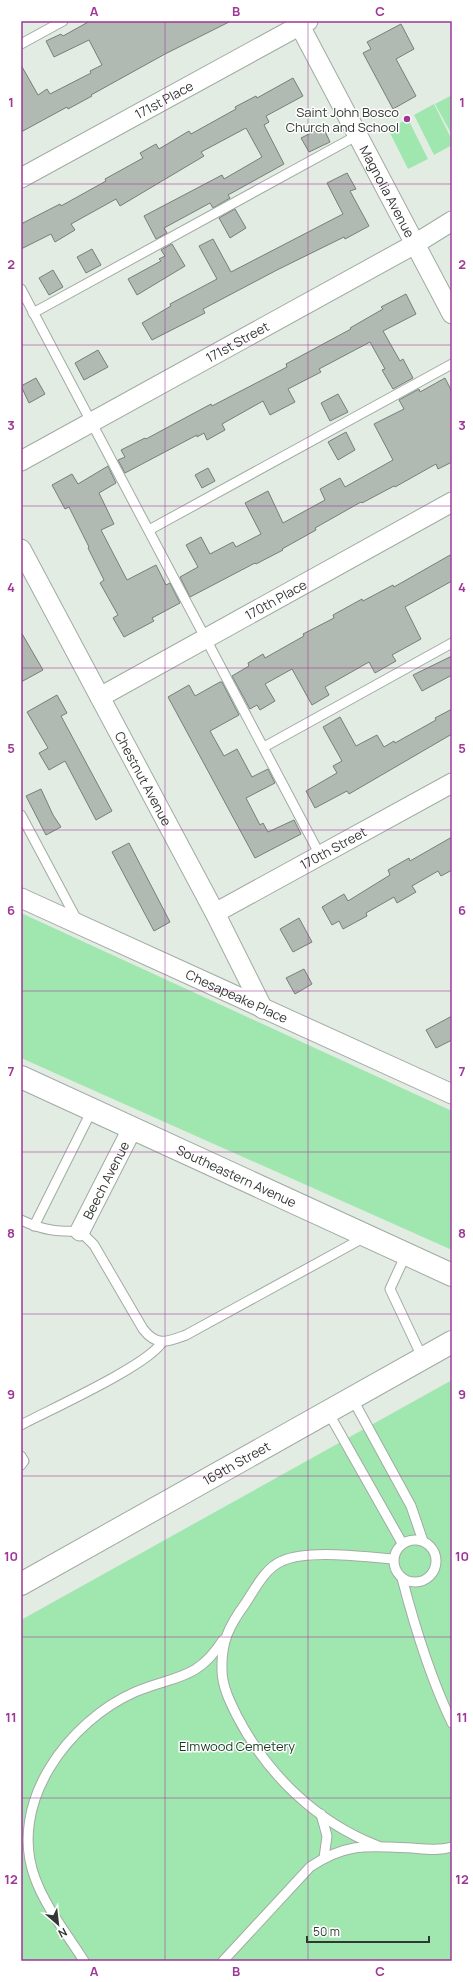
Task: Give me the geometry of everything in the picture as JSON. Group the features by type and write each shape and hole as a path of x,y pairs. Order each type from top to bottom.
{"street":[{"name":"Magnolia Avenue","path":"302,23 358,135 452,314"},
{"name":"171st Place","path":"21,178 302,23"},
{"name":"171st Street","path":"21,461 415,244 452,221"},
{"name":"170th Place","path":"100,697 452,502"},
{"name":"Chestnut Avenue","path":"21,548 215,913 264,1009"},
{"name":"170th Street","path":"215,913 452,783"},
{"name":"Chesapeake Place","path":"21,898 452,1094"},
{"name":"Southeastern Avenue","path":"21,1077 452,1275"},
{"name":"Beech Avenue","path":"80,1231 132,1129"},
{"name":"169th Street","path":"21,1584 452,1342"}],"lane":[{"path":"21,44 63,21"},
{"path":"34,313 358,135"},
{"path":"21,289 207,638 320,855"},
{"path":"149,530 452,364"},
{"path":"264,747 452,643"},
{"path":"21,815 79,925"},
{"path":"34,1226 92,1110"},
{"path":"21,1220 34,1226 52,1231 80,1231 94,1245 143,1330 154,1340 162,1342 186,1335 366,1236"},
{"path":"406,1254 390,1289 423,1359"},
{"path":"21,1425 135,1365 158,1349 162,1342"},
{"path":"352,1398 411,1506 423,1541 434,1550 436,1564 434,1571 423,1580 416,1582 402,1578"},
{"path":"328,1412 402,1543"},
{"path":"21,1456 24,1461 21,1465"},
{"path":"423,1541 409,1540 402,1543 393,1559 394,1567 402,1578 421,1643 436,1687 452,1723"},
{"path":"84,1961 47,1904 34,1878 29,1854 32,1808 53,1761 92,1720 113,1704 135,1692 193,1672 204,1664 216,1651 226,1635 231,1623 265,1575 282,1561 312,1556 393,1559"},
{"path":"226,1635 222,1672 228,1697 241,1723 260,1753 285,1784 303,1802 359,1839 378,1846"},
{"path":"321,1814 327,1836 324,1858"},
{"path":"223,1961 310,1867 324,1858 350,1848 378,1846 423,1849 452,1847"}],"green space":[{"path":"452,95 452,135 435,104"},
{"path":"434,104 452,140 452,145 434,155 414,115"},
{"path":"408,119 428,159 408,169 388,129"},
{"path":"21,913 452,1111 452,1250 21,1058"},
{"name":"Elmwood Cemetery","path":"452,1380 452,1961 21,1961 21,1620"}],"building":[{"path":"90,21 231,21 165,54 68,109 67,107 21,132 21,65 38,95 47,89 50,94 91,73 90,71 102,65 89,40 54,57 46,41 61,34 63,36"},
{"path":"401,24 414,49 396,59 416,96 393,109 363,53 371,49 367,42"},
{"path":"293,78 303,96 266,116 269,122 264,125 284,164 228,195 230,198 213,208 210,203 164,228 167,233 156,239 144,216 222,175 224,179 262,157 246,128 201,152 204,156 120,206 116,199 71,224 75,230 55,242 51,234 21,249 21,224 60,204 61,206 106,181 105,179 143,158 140,153 156,144 159,149 189,131 191,134 236,109 235,107 256,96 257,98"},
{"path":"323,127 330,142 309,152 301,138"},
{"path":"347,173 356,189 350,191 369,226 345,239 344,237 277,270 203,309 205,313 152,340 142,323 171,306 170,304 217,279 199,246 213,239 231,272 343,214 327,183"},
{"path":"235,209 246,228 230,238 219,218"},
{"path":"172,244 185,266 137,295 128,279 161,261 159,259 165,256 161,250"},
{"path":"92,249 101,265 86,273 77,257"},
{"path":"53,270 63,287 49,295 39,278"},
{"path":"406,294 416,314 383,331 400,361 403,359 413,378 393,389 382,370 385,369 370,342 319,369 321,372 288,389 295,402 270,415 263,401 222,424 225,430 207,440 204,433 197,437 197,435 125,473 118,460 125,457 121,450 145,438 146,439 211,404 212,406 287,367 286,364 351,329 350,328 383,309 381,307"},
{"path":"98,350 108,367 84,380 75,363"},
{"path":"36,378 45,394 29,403 21,386"},
{"path":"445,378 452,392 452,462 438,469 436,464 395,487 394,486 362,503 361,502 315,528 316,530 282,549 283,550 190,597 180,577 198,567 186,545 201,537 210,554 233,542 236,547 261,534 245,503 268,491 283,523 325,500 320,489 340,478 345,487 393,460 374,424 404,409 399,400 419,389 420,392"},
{"path":"338,394 348,412 330,421 321,403"},
{"path":"346,432 355,450 338,460 328,442"},
{"path":"108,466 116,483 99,493 114,524 101,530 127,580 156,565 166,585 170,583 180,603 152,618 154,621 124,637 113,618 118,615 100,583 104,580 88,548 89,547 69,507 65,509 52,485 72,474 78,484"},
{"path":"208,468 215,481 202,488 195,475"},
{"path":"452,554 452,581 405,607 421,639 392,655 396,661 375,673 369,662 325,687 329,695 312,705 292,669 265,684 275,701 260,710 257,705 250,709 232,676 249,666 248,663 263,654 265,658 304,636 303,634 334,618 333,615 362,599 363,601 393,585 394,587"},
{"path":"21,632 43,670 21,682"},
{"path":"452,656 452,675 422,691 413,675"},
{"path":"222,682 239,715 210,731 224,756 237,749 252,777 268,769 275,783 246,798 260,825 263,823 268,832 294,820 301,834 255,858 168,697 189,685 195,696"},
{"path":"57,695 67,713 61,716 112,811 96,820 65,761 49,770 39,753 48,748 27,712"},
{"path":"452,709 452,734 349,794 347,791 315,808 306,791 337,773 333,766 342,761 323,727 340,717 356,746 377,735 384,747 394,741 395,743 436,720 435,718"},
{"path":"41,789 53,815 61,827 46,835 26,796"},
{"path":"452,837 452,870 441,876 438,871 412,886 416,892 397,903 394,897 366,913 367,916 343,929 339,921 332,925 322,907 344,894 348,901 390,875 388,870 409,858 410,861"},
{"path":"129,843 170,922 154,931 112,852"},
{"path":"299,918 312,942 293,952 280,929"},
{"path":"304,969 312,984 295,994 286,978"},
{"path":"452,1016 452,1040 436,1048 426,1030"}],"place":[{"name":"Saint John Bosco Church and School","path":"407,119"}]}
